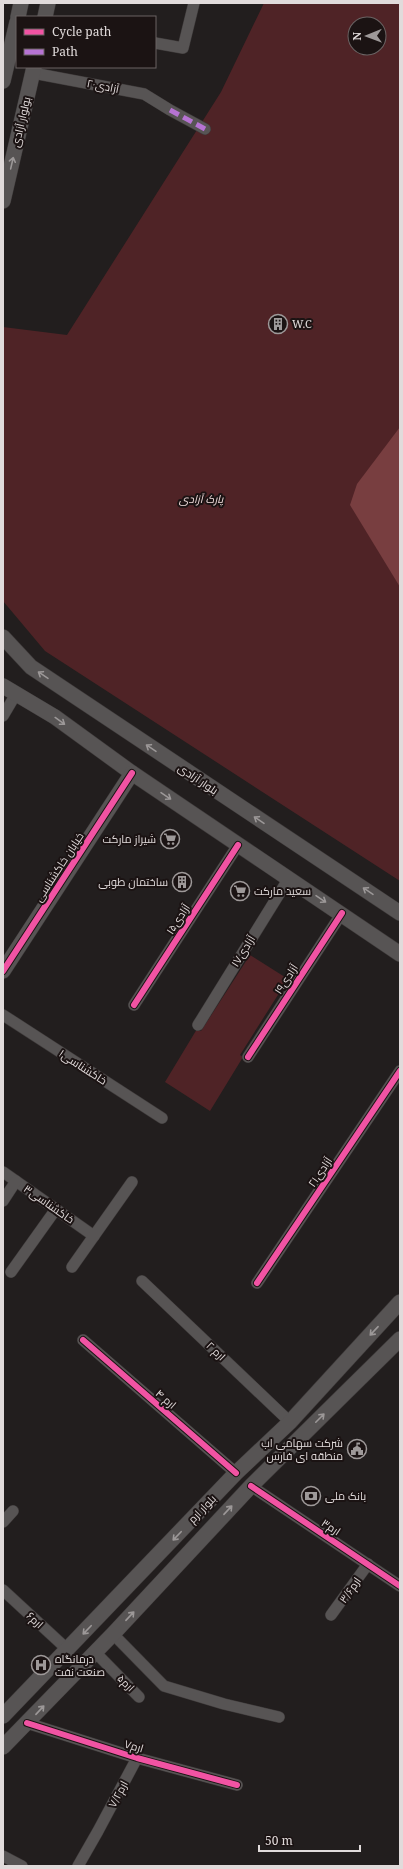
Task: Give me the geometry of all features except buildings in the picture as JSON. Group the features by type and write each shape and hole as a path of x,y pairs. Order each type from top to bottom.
{"main road":[{"path":"18,16 21,3"},
{"path":"45,16 48,3"},
{"path":"3,81 16,26"},
{"name":"بولوار آزادی","path":"3,201 34,70"},
{"name":"بلوار آزادی","path":"3,637 31,667 400,913"},
{"path":"9,690 55,717 132,773 342,913 400,954"},
{"name":"خیابان خاکشناسی","path":"3,971 132,773"},
{"name":"بلوار ارم","path":"3,1716 68,1650 236,1473 290,1422 400,1302"},
{"name":"بلوار ارم","path":"3,1747 113,1634 251,1486 400,1339"}],"street":[{"path":"156,43 183,48 194,3"},
{"name":"آزادی۲۰","path":"34,70 144,94 170,110 205,128"},
{"path":"3,716 9,690"},
{"name":"آزادی۱۵","path":"134,1005 238,844"},
{"name":"آزادی۱۷","path":"198,1025 289,878"},
{"name":"آزادی۱۹","path":"248,1057 342,913"},
{"name":"خاکشناسی۱","path":"3,1015 162,1118"},
{"name":"آزادی۲۱","path":"257,1283 400,1071"},
{"name":"خاکشناسی۳","path":"3,1172 94,1236"},
{"path":"3,1201 16,1181"},
{"path":"72,1267 132,1182"},
{"path":"11,1272 56,1209"},
{"name":"ارم ۲","path":"142,1281 290,1422"},
{"name":"ارم ۴","path":"83,1340 236,1473"},
{"name":"ارم۳","path":"251,1486 400,1586"},
{"path":"3,1522 13,1511"},
{"name":"۳/۶ارم","path":"331,1615 368,1564"},
{"name":"ارم۶","path":"3,1590 68,1650"},
{"path":"113,1634 164,1686 224,1704 278,1717"},
{"name":"ارم۵","path":"95,1652 140,1697"},
{"name":"ارم۷","path":"27,1724 137,1758 237,1785"},
{"name":"۷/۲ارم","path":"78,1866 137,1758"},
{"path":"3,1856 22,1866"}],"green space":[{"name":"پارک آزادی","path":"264,3 400,3 400,881 45,651 3,601 3,327 67,335 221,92"},
{"path":"250,955 288,979 240,1055 243,1057 210,1111 165,1082 197,1029 201,1031"}],"shaded area":[{"path":"400,427 400,587 350,505 357,484"}],"marked path":[{"path":"170,110 205,129"}],"cycle path":[{"path":"3,971 132,773"},
{"path":"134,1005 238,845"},
{"path":"248,1057 342,913"},
{"path":"257,1283 400,1071"},
{"path":"83,1340 236,1473"},
{"path":"251,1486 400,1586"},
{"path":"27,1723 137,1758 237,1785"}],"place":[{"name":"W.C","path":"278,324"},
{"name":"شیراز مارکت","path":"170,839"},
{"name":"ساختمان طوبی","path":"182,882"},
{"name":"سعید مارکت","path":"240,891"},
{"name":"شرکت سهامی اب منطقه ای فارس","path":"357,1449"},
{"name":"بانک ملی","path":"311,1496"},
{"name":"درمانگاه صنعت نفت","path":"41,1665"}]}
